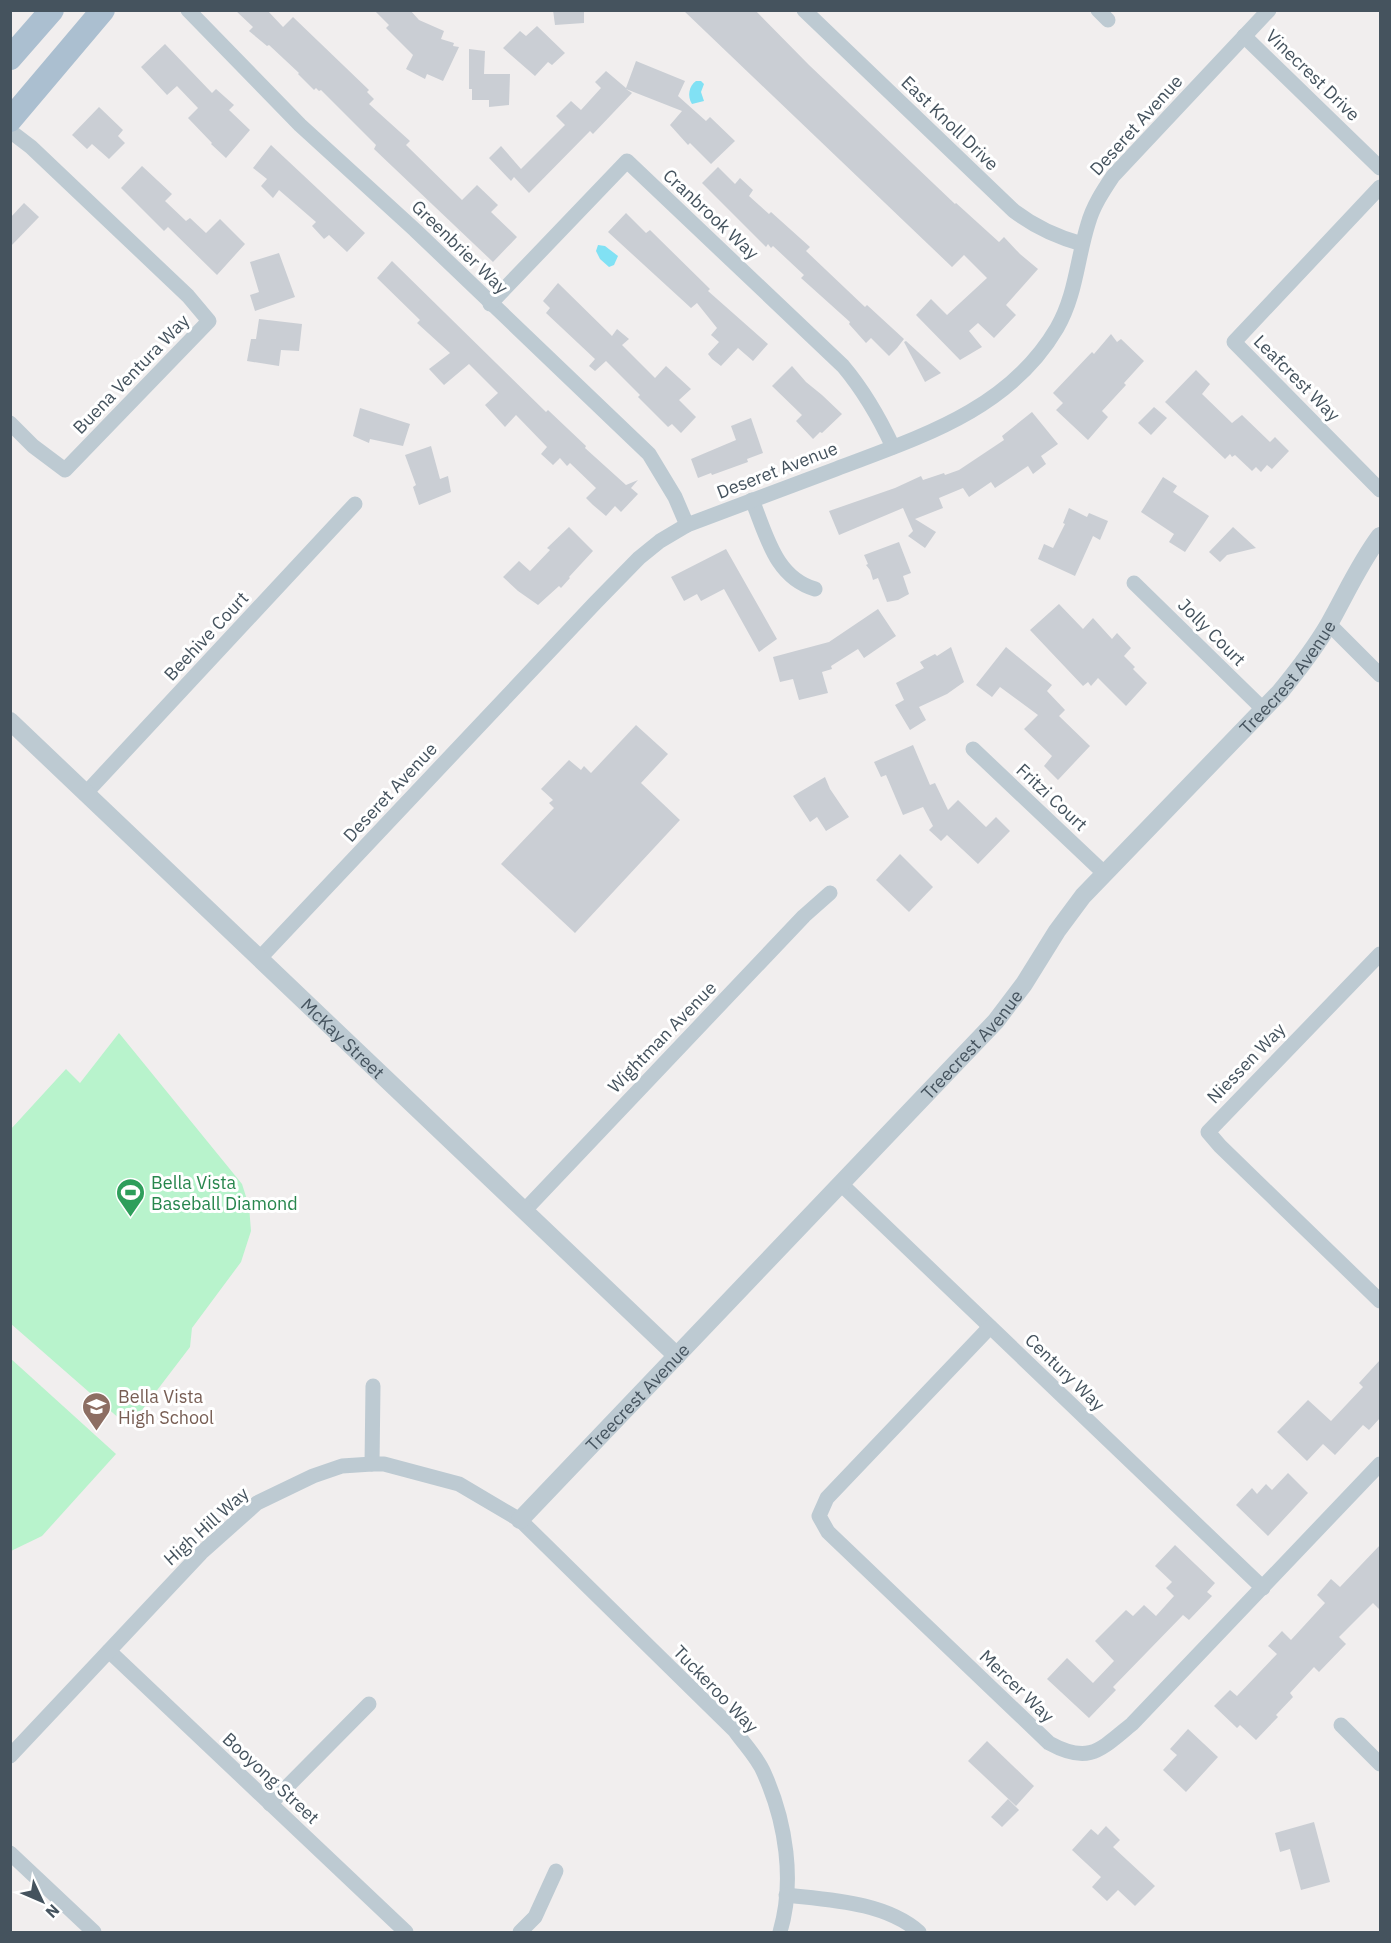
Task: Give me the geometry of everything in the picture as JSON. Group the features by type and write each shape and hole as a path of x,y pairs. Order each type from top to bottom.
{"main road":[{"path":"10,58 52,10"},
{"path":"10,120 103,10"}],"street":[{"name":"Greenbrier Way","path":"188,10 300,125 649,454 675,497 687,525"},
{"name":"East Knoll Drive","path":"804,10 1014,211 1038,228 1082,244"},
{"name":"Deseret Avenue","path":"260,959 639,558 660,541 687,525 951,424 1000,392 1022,373 1058,327 1076,281 1082,244 1092,210 1113,176 1269,10"},
{"name":"Vinecrest Drive","path":"1244,36 1380,168"},
{"name":"Buena Ventura Way","path":"10,131 31,147 188,296 209,321 65,470 33,446 10,423"},
{"name":"Cranbrook Way","path":"490,304 627,161 843,366 859,385 879,417 893,447"},
{"name":"Leafcrest Way","path":"1380,187 1234,342 1380,490"},
{"path":"752,500 783,569 798,582 815,589"},
{"name":"Beehive Court","path":"85,794 355,504"},
{"name":"Treecrest Avenue","path":"520,1520 1006,1009 1083,896 1263,709 1305,662 1329,624 1350,582 1380,536"},
{"name":"Jolly Court","path":"1134,583 1263,709"},
{"path":"1329,624 1380,675"},
{"name":"McKay Street","path":"10,721 677,1356"},
{"name":"Fritzi Court","path":"973,749 1104,873"},
{"name":"Wightman Avenue","path":"524,1211 796,925 830,893"},
{"name":"Niessen Way","path":"1380,954 1208,1132 1380,1301"},
{"name":"Century Way","path":"841,1184 1263,1588"},
{"name":"Mercer Way","path":"990,1327 826,1498 819,1516 828,1532 921,1621 1049,1743 1066,1752 1083,1754 1102,1748 1132,1724 1380,1464"},
{"path":"372,1464 373,1386"},
{"name":"High Hill Way","path":"10,1756 201,1553 257,1503 313,1476 342,1466 384,1464 459,1484 520,1520"},
{"name":"Tuckeroo Way","path":"520,1520 735,1731 764,1772 782,1828 789,1878 780,1932"},
{"name":"Booyong Street","path":"109,1651 406,1932"},
{"path":"270,1804 369,1704"},
{"path":"1341,1725 1380,1764"},
{"path":"10,1853 94,1932"},
{"path":"520,1932 535,1917 556,1871"},
{"path":"786,1895 843,1902 882,1912 910,1924 920,1932"}],"green space":[{"name":"Bella Vista Baseball Diamond","path":"119,1033 242,1184 249,1206 251,1231 241,1262 192,1328 190,1347 129,1427 10,1323 11,1129 66,1069 80,1083"},
{"path":"10,1358 116,1454 42,1536 11,1551"}],"water":[{"path":"696,81 704,84 701,92 704,101 692,104 690,91"},
{"path":"598,245 605,246 618,256 614,265 609,267 600,259 596,251"}],"building":[{"path":"235,10 267,10 283,27 293,17 369,90 367,92 374,99 369,104 410,141 406,145 462,200 477,185 498,205 491,212 517,237 493,262 374,149 376,145 321,90 316,88 314,90 269,45 267,46 249,31 253,27"},
{"path":"374,10 410,10 419,20 444,31 441,39 459,47 443,81 427,74 425,79 406,69 413,55 386,28 389,25"},
{"path":"553,10 584,10 584,23 555,25"},
{"path":"683,10 755,10 809,65 955,204 999,242 1004,237 1038,269 1006,305 1016,315 994,338 978,323 969,331 982,347 960,360 916,315 931,299 947,315 987,278 964,255 952,267"},
{"path":"537,26 565,53 552,65 548,62 535,76 503,48 520,31 526,36"},
{"path":"165,44 212,93 216,89 234,105 229,110 250,130 226,158 188,118 198,108 177,86 167,95 141,67"},
{"path":"469,49 485,51 484,74 510,74 509,105 489,107 489,100 472,100 472,89 469,89"},
{"path":"636,61 685,81 678,96 706,121 710,117 735,141 711,164 690,143 688,145 670,125 682,111 626,89 632,93 593,134 590,131 529,193 514,177 511,181 489,158 501,146 521,169 565,125 556,116 571,101 581,110 601,88 595,82 606,71 626,88"},
{"path":"99,107 123,130 118,136 125,143 109,159 92,144 87,149 72,135"},
{"path":"271,145 365,233 347,252 329,235 324,239 312,226 316,222 279,190 273,198 261,186 267,179 253,168"},
{"path":"142,166 172,194 165,201 186,221 190,218 206,233 220,219 245,244 217,275 168,227 164,231 121,188"},
{"path":"718,167 735,184 740,178 753,190 749,196 769,214 771,212 810,247 806,251 865,307 867,305 904,339 889,356 871,338 866,343 849,324 850,322 801,278 804,275 773,246 771,248 768,244 766,247 702,183"},
{"path":"24,203 39,217 10,247 10,218"},
{"path":"626,213 646,233 650,230 710,289 708,291 768,344 753,361 738,348 721,366 712,359 708,354 719,342 711,335 717,328 697,303 691,308 608,232"},
{"path":"279,253 295,297 255,311 250,295 259,292 250,262"},
{"path":"392,261 546,412 548,410 626,485 638,480 631,488 638,494 621,512 615,506 606,516 593,505 586,498 596,488 570,463 567,466 560,458 553,465 541,454 547,447 516,415 505,427 485,405 498,393 469,364 444,385 429,369 450,353 417,323 420,320 377,278"},
{"path":"558,283 612,336 617,329 629,339 622,345 655,378 666,366 691,389 679,400 696,417 681,433 672,424 668,427 606,361 595,371 589,366 595,359 546,313 550,308 543,301"},
{"path":"259,319 302,324 299,351 281,350 279,366 247,361 251,339 256,339"},
{"path":"1111,334 1117,342 1121,339 1144,361 1102,411 1108,417 1088,440 1056,410 1063,403 1053,393 1092,352 1094,354"},
{"path":"906,341 941,373 925,382 904,342"},
{"path":"792,366 806,382 842,414 813,439 796,421 802,415 772,386"},
{"path":"1196,370 1210,384 1202,394 1232,423 1242,415 1270,442 1275,437 1289,451 1272,469 1267,465 1261,472 1256,467 1252,471 1235,455 1232,457 1230,454 1225,459 1165,402"},
{"path":"1154,407 1167,418 1151,435 1138,423"},
{"path":"360,408 410,424 403,446 370,439 369,443 353,436"},
{"path":"1032,412 1058,444 1041,456 1046,464 1033,474 1028,466 995,488 991,482 969,497 963,488 939,498 943,508 915,519 936,532 925,548 908,536 913,531 903,508 839,535 829,511 895,488 921,476 923,480 959,470 1004,440 1002,436"},
{"path":"751,418 763,453 747,459 748,462 698,478 691,459 736,440 731,426"},
{"path":"431,446 440,479 448,476 451,492 419,505 413,487 416,485 405,455"},
{"path":"1163,477 1177,486 1173,492 1209,516 1185,552 1169,542 1174,534 1141,512"},
{"path":"1069,508 1087,517 1089,513 1108,521 1100,540 1093,536 1075,576 1038,559 1044,544 1053,548 1065,524 1063,523"},
{"path":"569,527 593,551 561,588 559,586 538,605 503,577 519,561 530,571 550,550 547,548"},
{"path":"1233,527 1256,548 1227,555 1220,562 1209,552"},
{"path":"899,542 911,573 903,576 909,594 898,600 887,602 878,578 873,580 864,555"},
{"path":"726,549 777,639 759,652 724,589 701,601 697,594 684,601 671,577"},
{"path":"1059,604 1083,629 1093,618 1112,639 1117,633 1131,648 1124,656 1147,683 1126,706 1098,678 1091,686 1088,682 1083,686 1030,630"},
{"path":"878,609 896,636 864,658 858,649 831,666 832,669 822,672 828,693 799,700 793,679 780,682 773,657 829,642"},
{"path":"951,647 964,682 947,694 919,707 926,720 910,730 895,705 904,700 896,683 924,668 920,662 935,654 937,656"},
{"path":"1006,647 1052,685 1047,691 1065,710 1059,716 1090,746 1058,780 1044,766 1052,756 1024,729 1038,715 1000,687 992,697 976,685"},
{"path":"636,725 668,754 641,783 680,820 575,933 501,864 554,808 549,803 553,800 541,789 569,760 581,770 584,766 591,773"},
{"path":"913,745 930,785 935,783 948,810 958,800 986,827 996,817 1010,831 978,864 947,835 941,841 929,830 933,826 923,807 903,815 886,775 881,777 874,762"},
{"path":"825,777 830,789 849,817 826,831 817,817 810,822 793,796"},
{"path":"900,854 933,887 909,912 876,880"},
{"path":"1380,1360 1380,1418 1369,1430 1363,1425 1335,1455 1323,1444 1307,1461 1277,1432 1308,1400 1331,1421 1363,1387 1359,1383"},
{"path":"1288,1473 1308,1493 1268,1536 1236,1505 1252,1488 1257,1494 1266,1484 1272,1490"},
{"path":"1175,1545 1215,1583 1207,1592 1212,1596 1189,1620 1183,1615 1113,1687 1116,1690 1089,1718 1047,1679 1067,1658 1093,1683 1114,1661 1095,1641 1126,1610 1133,1616 1144,1605 1156,1616 1174,1596 1166,1588 1172,1582 1155,1566"},
{"path":"1380,1545 1380,1610 1373,1603 1339,1637 1346,1644 1319,1672 1314,1667 1290,1693 1293,1697 1276,1715 1278,1717 1256,1740 1240,1725 1237,1728 1214,1706 1230,1690 1237,1696 1277,1654 1268,1646 1282,1631 1291,1640 1325,1603 1317,1595 1331,1579 1340,1587"},
{"path":"1188,1729 1218,1757 1186,1792 1163,1770 1177,1755 1170,1749"},
{"path":"987,1741 1034,1786 1016,1806 968,1761"},
{"path":"1008,1799 1019,1810 1002,1827 991,1817"},
{"path":"1314,1822 1330,1882 1301,1890 1290,1849 1280,1852 1275,1833"},
{"path":"1106,1826 1120,1840 1113,1847 1155,1886 1135,1906 1118,1890 1107,1901 1092,1887 1101,1877 1072,1850 1091,1829 1098,1835"}],"place":[{"name":"Bella Vista Baseball Diamond","path":"130,1218"},
{"name":"Bella Vista High School","path":"97,1432"}]}
